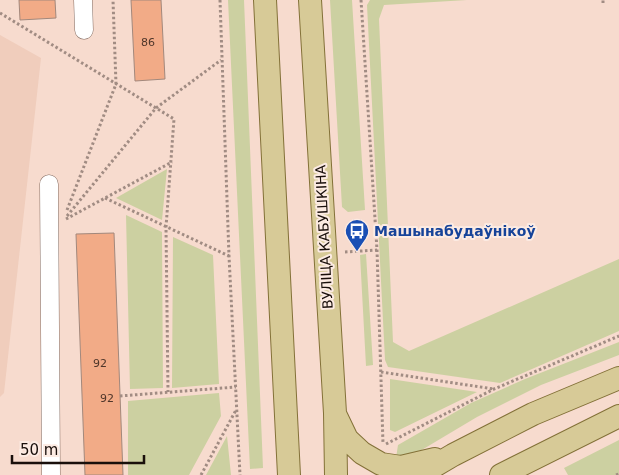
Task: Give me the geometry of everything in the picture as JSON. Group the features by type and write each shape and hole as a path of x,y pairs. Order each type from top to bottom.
{"main road":[{"path":"265,0 289,475"},
{"name":"ВУЛІЦА КАБУШКІНА","path":"310,0 335,413 336,475"},
{"path":"419,475 453,455 533,414 619,378"},
{"path":"612,419 603,416 605,409 619,401"},
{"path":"335,413 347,439 362,453 381,464 401,467 453,455"},
{"path":"501,475 612,419"}],"lane":[{"path":"83,0 84,30"},
{"path":"49,184 52,475"}],"path":[{"path":"63,220 116,84 113,0"},
{"path":"220,0 228,256 240,475"},
{"path":"363,1 377,250 383,446 494,389 619,336"},
{"path":"0,13 174,119 166,227 168,392"},
{"path":"63,220 156,108 222,60"},
{"path":"63,220 172,162"},
{"path":"104,198 228,256"},
{"path":"357,252 377,250"},
{"path":"381,372 494,389"},
{"path":"120,396 236,388"},
{"path":"201,475 236,409"}],"shaded area":[{"path":"0,35 41,58 4,393 0,397"}],"green space":[{"path":"228,0 244,0 263,468 250,469"},
{"path":"330,0 352,0 365,210 348,212 342,207"},
{"path":"370,0 467,0 384,5 379,19 393,342 409,351 619,259 619,331 500,383 388,367 385,360 367,5"},
{"path":"167,169 162,220 116,198"},
{"path":"126,215 162,232 163,388 130,389"},
{"path":"173,237 213,255 219,384 172,388"},
{"path":"366,254 373,365 366,366 360,255"},
{"path":"619,342 619,355 541,385 477,417 420,451 396,458 398,445 471,403 525,379"},
{"path":"390,379 477,392 395,432 390,430"},
{"path":"219,393 221,416 189,475 128,475 128,401"},
{"path":"227,436 231,475 206,475"},
{"path":"619,440 619,475 568,475 564,468"}],"building":[{"path":"19,0 55,0 56,18 20,20"},
{"path":"131,0 161,0 165,79 135,81"},
{"path":"114,233 123,475 85,475 76,234"}],"place":[{"name":"Машынабудаўнікоў","path":"357,252"}]}
